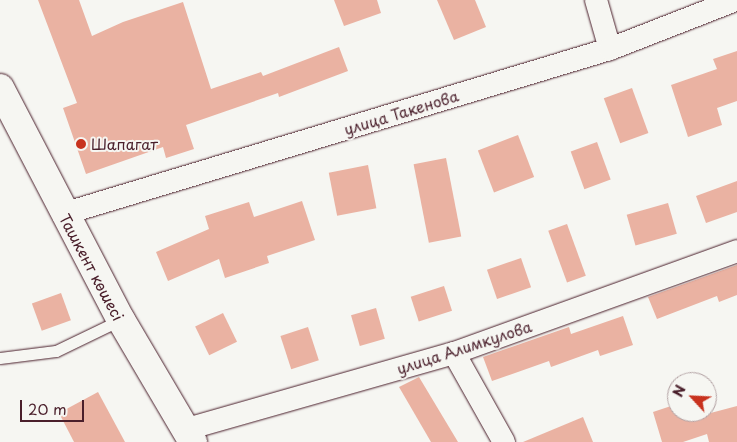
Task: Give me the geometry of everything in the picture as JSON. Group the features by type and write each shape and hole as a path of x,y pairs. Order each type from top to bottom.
{"main road":[{"name":"Ташкент көшесі","path":"0,88 63,214 120,320 190,436"}],"street":[{"path":"596,0 610,49"},
{"name":"улица Такенова","path":"63,214 610,49 736,0"},
{"name":"улица Алимкулова","path":"190,436 454,354 737,251"},
{"path":"454,354 504,442"}],"lane":[{"path":"0,358 56,351 120,320"}],"building":[{"path":"38,0 79,0 92,36 123,22 183,2 211,89 261,72 263,76 339,47 348,71 279,97 278,93 186,125 194,149 166,158 163,147 86,174 63,108 77,103"},
{"path":"334,0 377,0 381,13 344,26"},
{"path":"437,0 475,0 486,27 454,40"},
{"path":"737,51 737,101 717,108 722,125 688,137 671,85 717,69 713,59"},
{"path":"632,88 648,133 620,143 604,98"},
{"path":"518,135 534,177 494,192 478,150"},
{"path":"597,142 611,180 584,189 571,152"},
{"path":"446,158 461,237 429,243 414,164"},
{"path":"368,165 376,208 337,216 329,173"},
{"path":"737,181 737,212 706,223 696,196"},
{"path":"302,201 315,240 267,256 269,263 225,278 219,259 168,281 156,252 209,229 205,216 249,202 254,217"},
{"path":"668,203 677,234 635,246 627,215"},
{"path":"567,224 586,276 567,283 548,231"},
{"path":"521,258 531,287 497,299 487,270"},
{"path":"737,265 737,295 719,302 717,296 657,319 648,297"},
{"path":"444,286 452,311 419,322 411,297"},
{"path":"61,293 71,320 42,331 32,304"},
{"path":"376,308 385,339 360,346 351,315"},
{"path":"223,313 237,342 209,355 195,327"},
{"path":"623,316 633,345 600,356 598,350 551,367 549,361 492,381 483,357 569,327 571,334"},
{"path":"308,327 319,360 291,369 280,336"},
{"path":"419,377 458,442 431,442 399,387"},
{"path":"98,392 125,442 74,442 59,413"},
{"path":"737,406 737,442 709,442 707,434 683,442 662,442 653,412 667,407 667,422 717,422 717,411"},
{"path":"583,417 593,442 523,442"}],"place":[{"name":"Шапагат","path":"81,144"}]}
